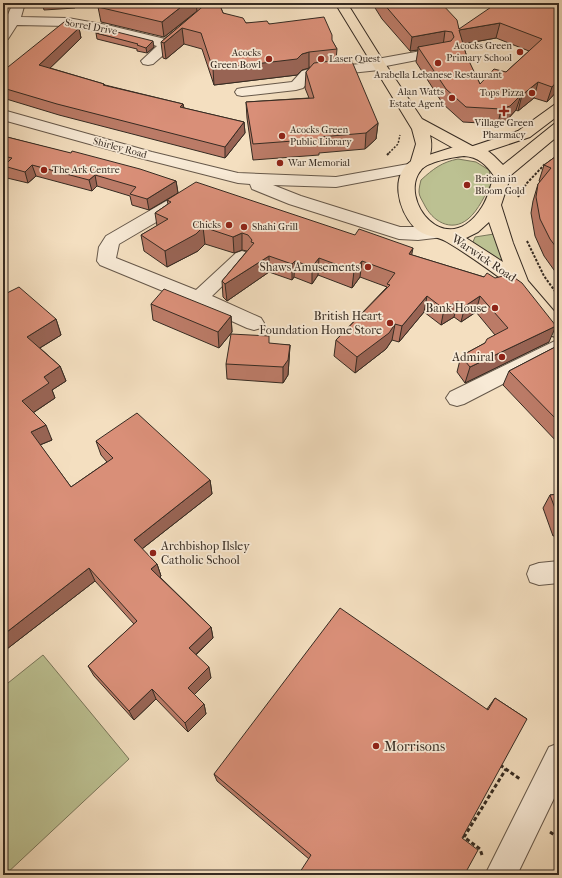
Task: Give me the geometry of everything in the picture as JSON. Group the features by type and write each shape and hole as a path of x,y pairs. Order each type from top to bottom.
{"main road":[{"path":"341,3 378,64 417,122 470,151 490,160 502,176"},
{"path":"416,166 441,155 470,151 524,134 559,108"},
{"name":"Warwick Road","path":"417,122 424,144 422,155 408,178 406,191 414,214 419,221 520,283"},
{"name":"Warwick Road","path":"442,234 459,234 479,222 492,204 498,192 502,176 516,162 559,127"},
{"name":"Warwick Road","path":"492,204 504,243 520,283 559,331"}],"street":[{"path":"3,36 13,21 19,3"},
{"path":"148,61 197,20"},
{"name":"Sorrel Drive","path":"13,21 68,22 107,29 167,44"},
{"path":"242,92 296,86 305,75 309,73 378,64 444,51"},
{"name":"Shirley Road","path":"3,115 230,176 325,210 399,232 442,234"},
{"name":"Shirley Road","path":"230,176 308,182 336,182 416,166"},
{"path":"230,176 199,189 171,207 112,240 108,247 106,262 199,298 254,323"},
{"path":"325,210 324,195 336,182"},
{"path":"199,298 242,257"},
{"path":"457,398 559,346"},
{"path":"498,864 559,757"}],"path":[{"path":"517,200 527,183 548,161"},
{"path":"526,241 544,276 559,297"},
{"path":"520,283 544,276"},
{"path":"498,864 464,837 506,770"}],"green space":[{"path":"458,159 476,162 489,170 492,183 479,207 468,219 462,223 449,225 437,220 427,210 420,195 419,188 421,180 434,169 442,164"},
{"path":"494,234 510,268 475,246 473,242 475,237"},
{"path":"43,655 129,759 5,875 3,875 3,687"}],"building":[{"path":"99,3 186,3 162,22 98,7"},
{"path":"207,3 219,3 223,13 243,18 246,23 267,21 269,24 324,17 332,35 332,40 337,49 309,52 302,54 297,59 213,69 201,33 182,28 164,43 161,42"},
{"path":"383,3 441,3 457,20 459,29 497,3 559,3 559,79 552,87 538,82 510,106 501,109 466,107 446,89 418,47 451,41 454,37 452,32 445,31 412,37","holes":["500,23 542,39 506,72 494,69 480,84 468,61 459,30"]},
{"path":"69,18 79,28 39,65 104,84 103,85 183,104 180,107 244,122 225,147 57,104 3,88 3,71"},
{"path":"97,27 153,41 146,48 137,45 138,44 96,33"},
{"path":"351,59 378,123 366,133 320,137 320,139 253,144 246,102 314,98 306,72 314,63"},
{"path":"3,136 71,153 72,151 140,169 176,181 147,199 130,194 136,187 95,175 89,180 32,165 25,172 4,166 12,158 3,156"},
{"path":"559,154 559,251 550,239 540,219 536,197 538,184 551,168 544,165"},
{"path":"196,182 355,235 359,229 413,248 409,254 484,277 487,273 495,278 512,276 522,283 556,326 470,367 461,356 485,343 487,339 508,328 480,296 465,306 458,301 444,309 427,296 402,326 395,324 389,333 357,357 336,340 390,285 387,284 395,273 362,261 354,271 319,258 312,267 295,261 292,264 269,256 225,284 222,281 254,243 251,242 252,240 248,235 242,233 233,237 203,227 196,234 165,251 141,235 168,219 155,213 171,202 167,200"},
{"path":"19,287 56,319 27,337 60,366 44,377 49,383 22,401 46,425 31,432 71,487 113,458 96,441 137,413 210,480 134,540 157,564 151,569 211,627 189,648 209,667 188,688 204,704 185,723 152,689 129,711 88,666 137,621 89,568 3,635 3,295"},
{"path":"164,289 231,316 218,332 151,304"},
{"path":"231,334 269,336 269,343 290,345 288,360 283,367 226,364"},
{"path":"559,345 559,422 509,371"},
{"path":"559,494 559,519 550,495"},
{"name":"Morrisons","path":"340,608 488,710 495,698 527,719 462,838 478,850 467,870 472,875 298,875 311,855 214,774"}],"place":[{"name":"Acocks Green Primary School","path":"520,52"},
{"name":"Acocks Green Bowl","path":"269,59"},
{"name":"Laser Quest","path":"321,59"},
{"name":"Arabella Lebanese Restaurant","path":"438,63"},
{"name":"Tops Pizza","path":"532,93"},
{"name":"Alan Watts Estate Agent","path":"452,98"},
{"name":"Village Green Pharmacy","path":"504,111"},
{"name":"Acocks Green Public Library","path":"282,136"},
{"name":"War Memorial","path":"280,163"},
{"name":"The Ark Centre","path":"44,170"},
{"name":"Britain in Bloom Gold","path":"467,185"},
{"name":"Chicks","path":"229,225"},
{"name":"Shahi Grill","path":"244,227"},
{"name":"Shaws Amusements","path":"368,267"},
{"name":"Bank House","path":"495,308"},
{"name":"British Heart Foundation Home Store","path":"390,323"},
{"name":"Admiral","path":"502,357"},
{"name":"Archbishop Ilsley Catholic School","path":"153,553"},
{"name":"Morrisons","path":"376,746"}]}
